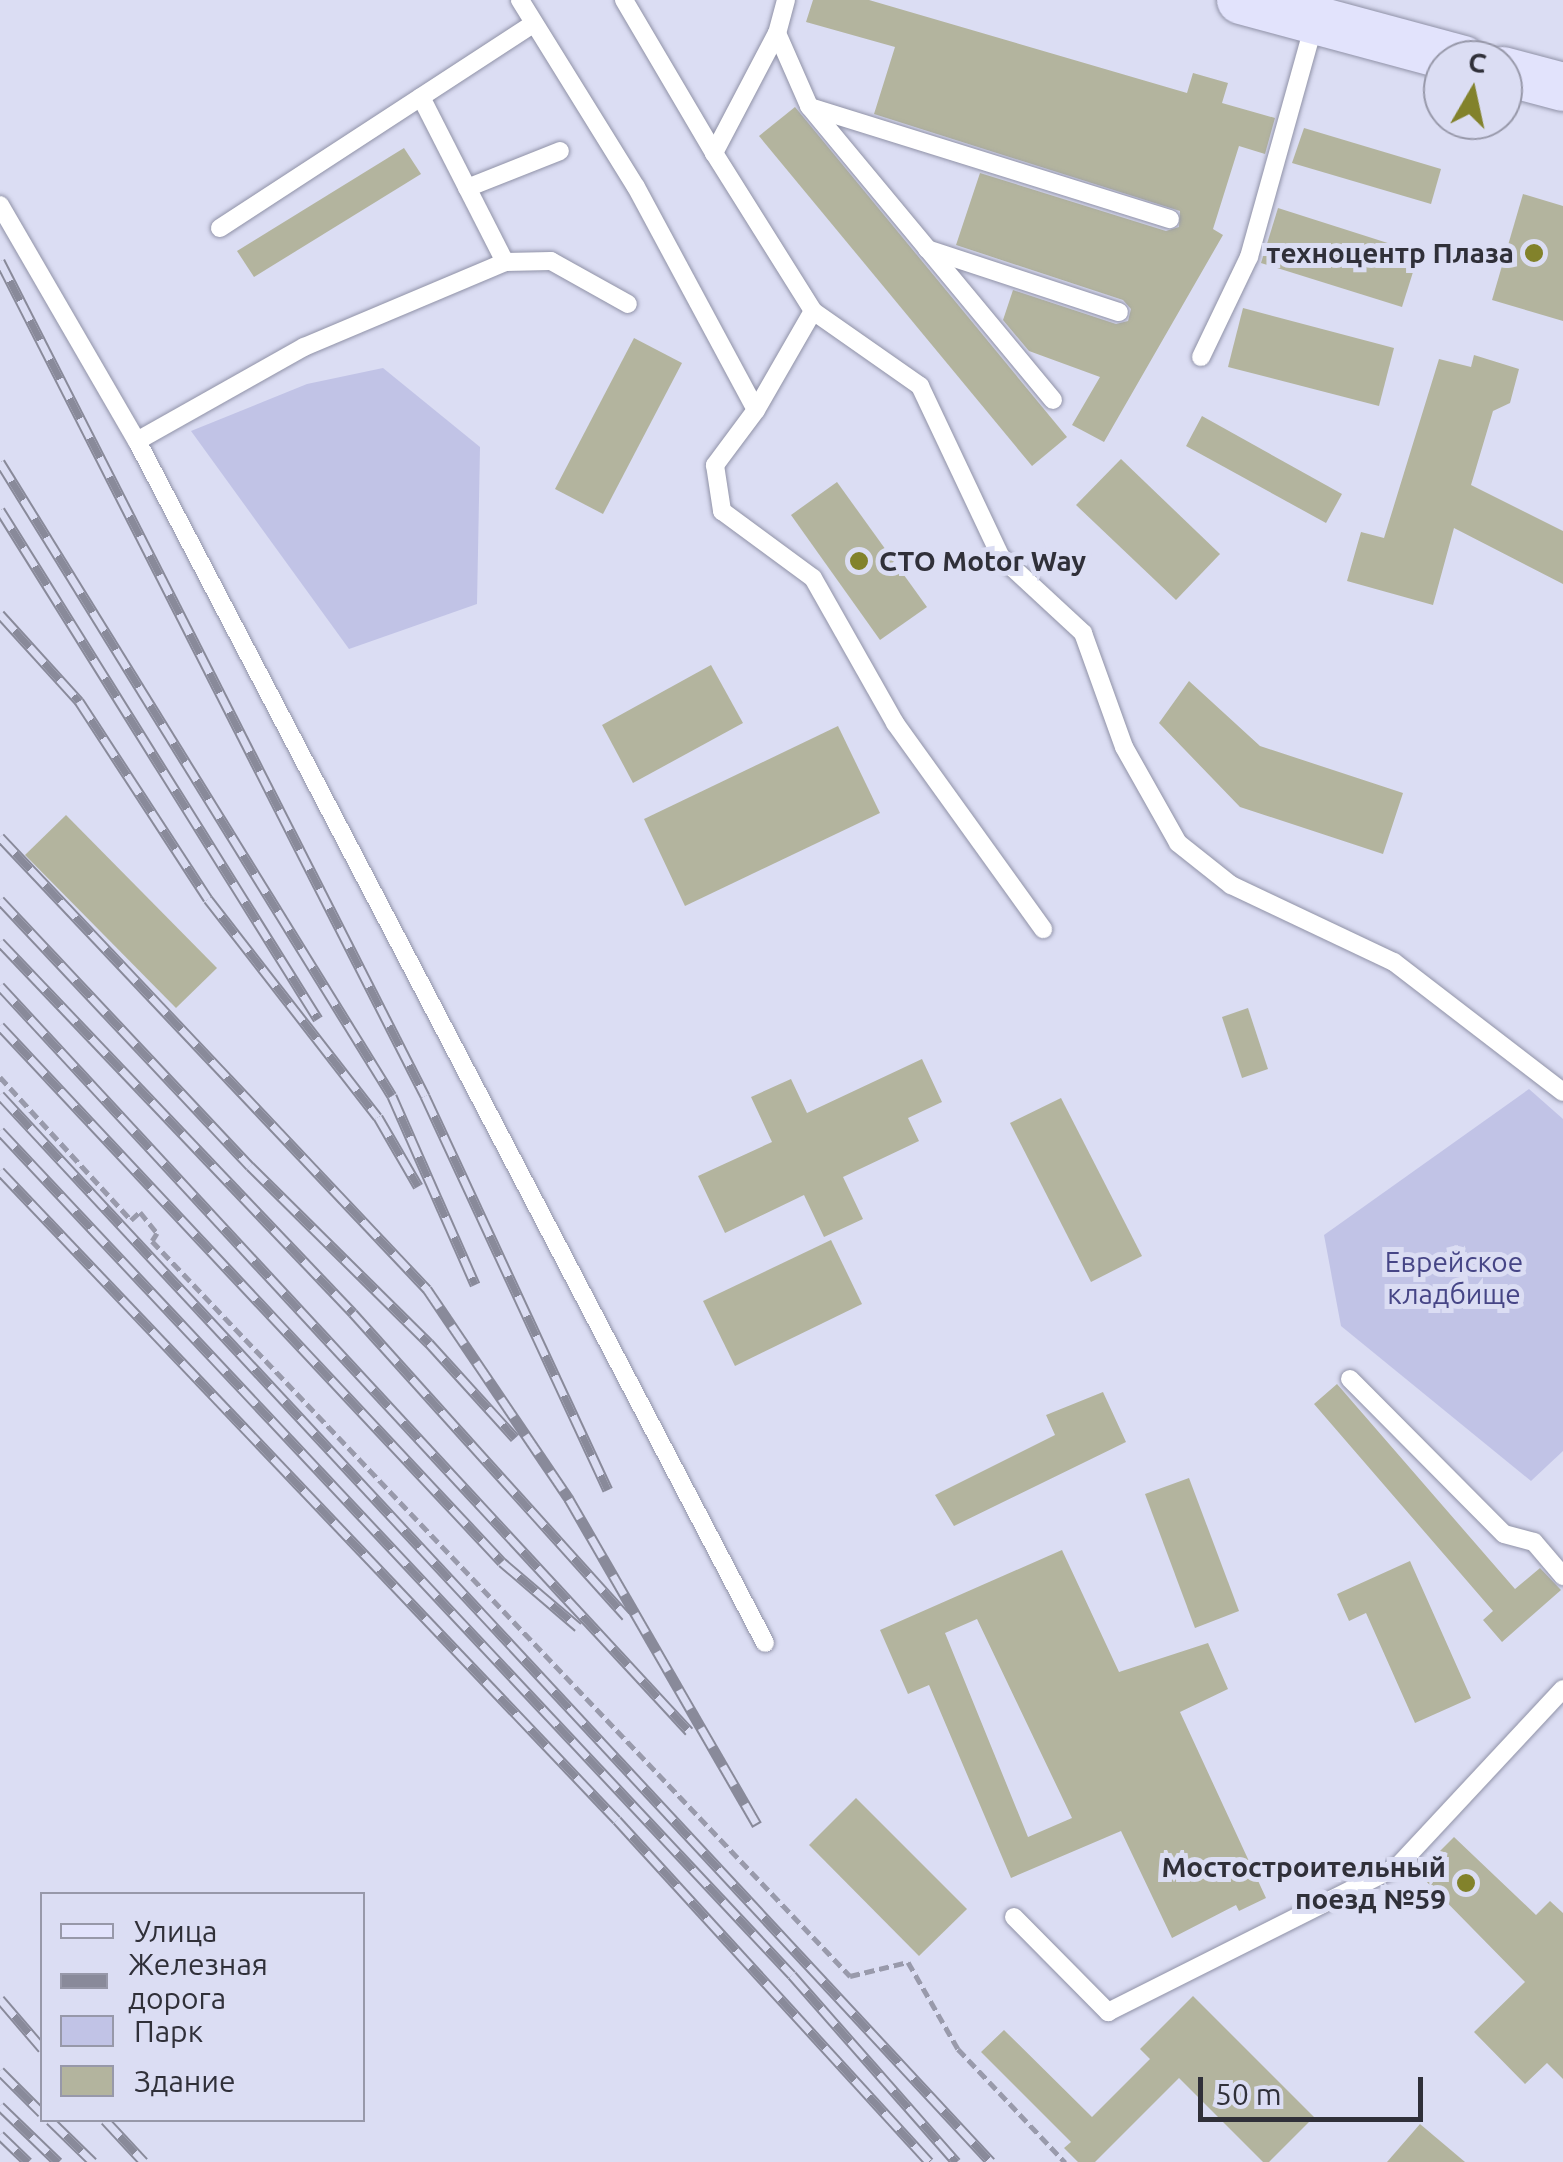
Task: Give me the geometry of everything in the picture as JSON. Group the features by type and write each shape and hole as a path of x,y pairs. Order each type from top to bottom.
{"main road":[{"path":"1241,0 1423,49"},
{"path":"1523,76 1563,87"}],"lane":[{"path":"520,0 636,187 756,410"},
{"path":"624,0 813,311 920,386 1001,557 1082,634 1124,746 1178,843 1232,885 1394,962 1563,1092"},
{"path":"714,153 777,33 786,0"},
{"path":"1201,357 1249,258 1315,20"},
{"path":"220,228 532,24"},
{"path":"777,33 809,106 1053,400"},
{"path":"420,97 506,262"},
{"path":"809,106 1170,218"},
{"path":"467,188 560,151"},
{"path":"0,205 137,441 765,1643"},
{"path":"926,249 1119,312"},
{"path":"137,441 304,347 506,262 550,261 628,304"},
{"path":"813,311 756,410 716,465 722,510 813,578 895,723 1043,929"},
{"path":"1350,1378 1504,1534 1534,1542 1563,1576"},
{"path":"1014,1916 1108,2012 1398,1866 1563,1689"}],"path":[{"path":"0,1077 130,1220 140,1212 157,1233 152,1241 850,1976 908,1962 958,2049 1065,2162"}],"green space":[{"path":"383,368 480,447 477,604 349,649 191,431 307,384"},
{"name":"Еврейское кладбище","path":"1529,1089 1563,1119 1563,1451 1531,1481 1341,1326 1324,1235"}],"building":[{"path":"813,0 869,0 1187,93 1193,73 1228,83 1222,103 1275,118 1265,154 1239,146 1213,229 1223,235 1104,442 1072,425 1100,377 1029,351 1003,320 1013,290 1116,324 1128,321 1131,309 1123,300 956,245 980,173 1166,231 1179,227 1180,211 874,114 895,47 806,22"},
{"path":"795,107 1067,437 1032,466 759,136"},
{"path":"1304,128 1441,169 1431,204 1292,163"},
{"path":"404,148 421,174 254,277 237,251"},
{"name":"техноцентр Плаза","path":"1523,194 1563,206 1563,321 1492,300"},
{"path":"1278,208 1419,253 1402,307 1261,263"},
{"path":"1243,308 1394,348 1379,406 1228,367"},
{"path":"634,338 682,363 603,514 555,489"},
{"path":"1474,355 1519,369 1510,403 1493,411 1471,485 1563,531 1563,584 1454,528 1433,605 1347,581 1361,532 1384,538 1439,359 1471,367"},
{"path":"1202,416 1342,494 1326,523 1186,446"},
{"path":"1121,459 1220,554 1176,600 1076,505"},
{"name":"СТО Motor Way","path":"837,482 927,607 880,640 791,515"},
{"path":"711,665 743,723 633,783 602,725"},
{"path":"1189,681 1260,746 1403,793 1383,854 1240,807 1159,723"},
{"path":"838,726 880,813 685,906 644,819"},
{"path":"66,815 217,968 176,1008 25,855"},
{"path":"1248,1008 1268,1069 1242,1078 1222,1017"},
{"path":"922,1059 942,1102 908,1118 919,1141 843,1177 863,1219 824,1237 804,1195 725,1233 698,1176 772,1142 751,1097 791,1079 807,1113"},
{"path":"1061,1098 1142,1256 1091,1282 1010,1123"},
{"path":"831,1240 862,1304 735,1366 703,1301"},
{"path":"1337,1384 1515,1589 1540,1568 1561,1590 1502,1642 1483,1620 1493,1611 1314,1404"},
{"path":"1103,1392 1126,1442 954,1526 935,1495 1055,1435 1046,1415"},
{"path":"1189,1478 1239,1611 1195,1628 1145,1494"},
{"path":"1062,1550 1119,1672 1208,1643 1228,1689 1180,1712 1266,1898 1239,1911 1236,1905 1172,1938 1121,1831 1011,1878 929,1685 908,1694 880,1630","holes":["977,1619 1072,1818 1028,1837 945,1633"]},
{"path":"1410,1561 1471,1698 1415,1723 1366,1613 1349,1621 1337,1594"},
{"path":"856,1798 967,1909 919,1956 809,1845"},
{"path":"1454,1837 1536,1915 1550,1901 1563,1913 1563,2079 1547,2063 1525,2084 1474,2032 1525,1982 1418,1873"},
{"path":"1193,1996 1314,2117 1269,2162 1263,2162 1179,2078 1095,2162 1078,2162 1064,2148 1071,2142 981,2052 1004,2030 1092,2117 1150,2059 1140,2049"},
{"path":"1420,2124 1465,2162 1387,2162"}],"railway":[{"path":"0,261 425,1096 608,1490"},
{"path":"0,462 392,1096 475,1284"},
{"path":"0,510 318,1019"},
{"path":"0,614 79,701 208,899 378,1117 418,1186"},
{"path":"0,837 427,1289 569,1499 757,1825"},
{"path":"0,900 250,1166 429,1343 515,1438"},
{"path":"0,942 353,1313 626,1616"},
{"path":"0,986 689,1731"},
{"path":"0,1026 502,1562 578,1627"},
{"path":"0,1095 991,2162"},
{"path":"0,1131 792,1975 956,2162"},
{"path":"0,1171 617,1820 929,2162"},
{"path":"0,1999 40,2046"},
{"path":"0,2071 40,2111"},
{"path":"0,2106 58,2162"},
{"path":"52,2122 93,2162"},
{"path":"107,2122 144,2162"},
{"path":"0,2135 28,2162"}],"place":[{"name":"техноцентр Плаза","path":"1534,253"},
{"name":"СТО Motor Way","path":"859,561"},
{"name":"Мостостроительный поезд №59","path":"1466,1883"}]}
